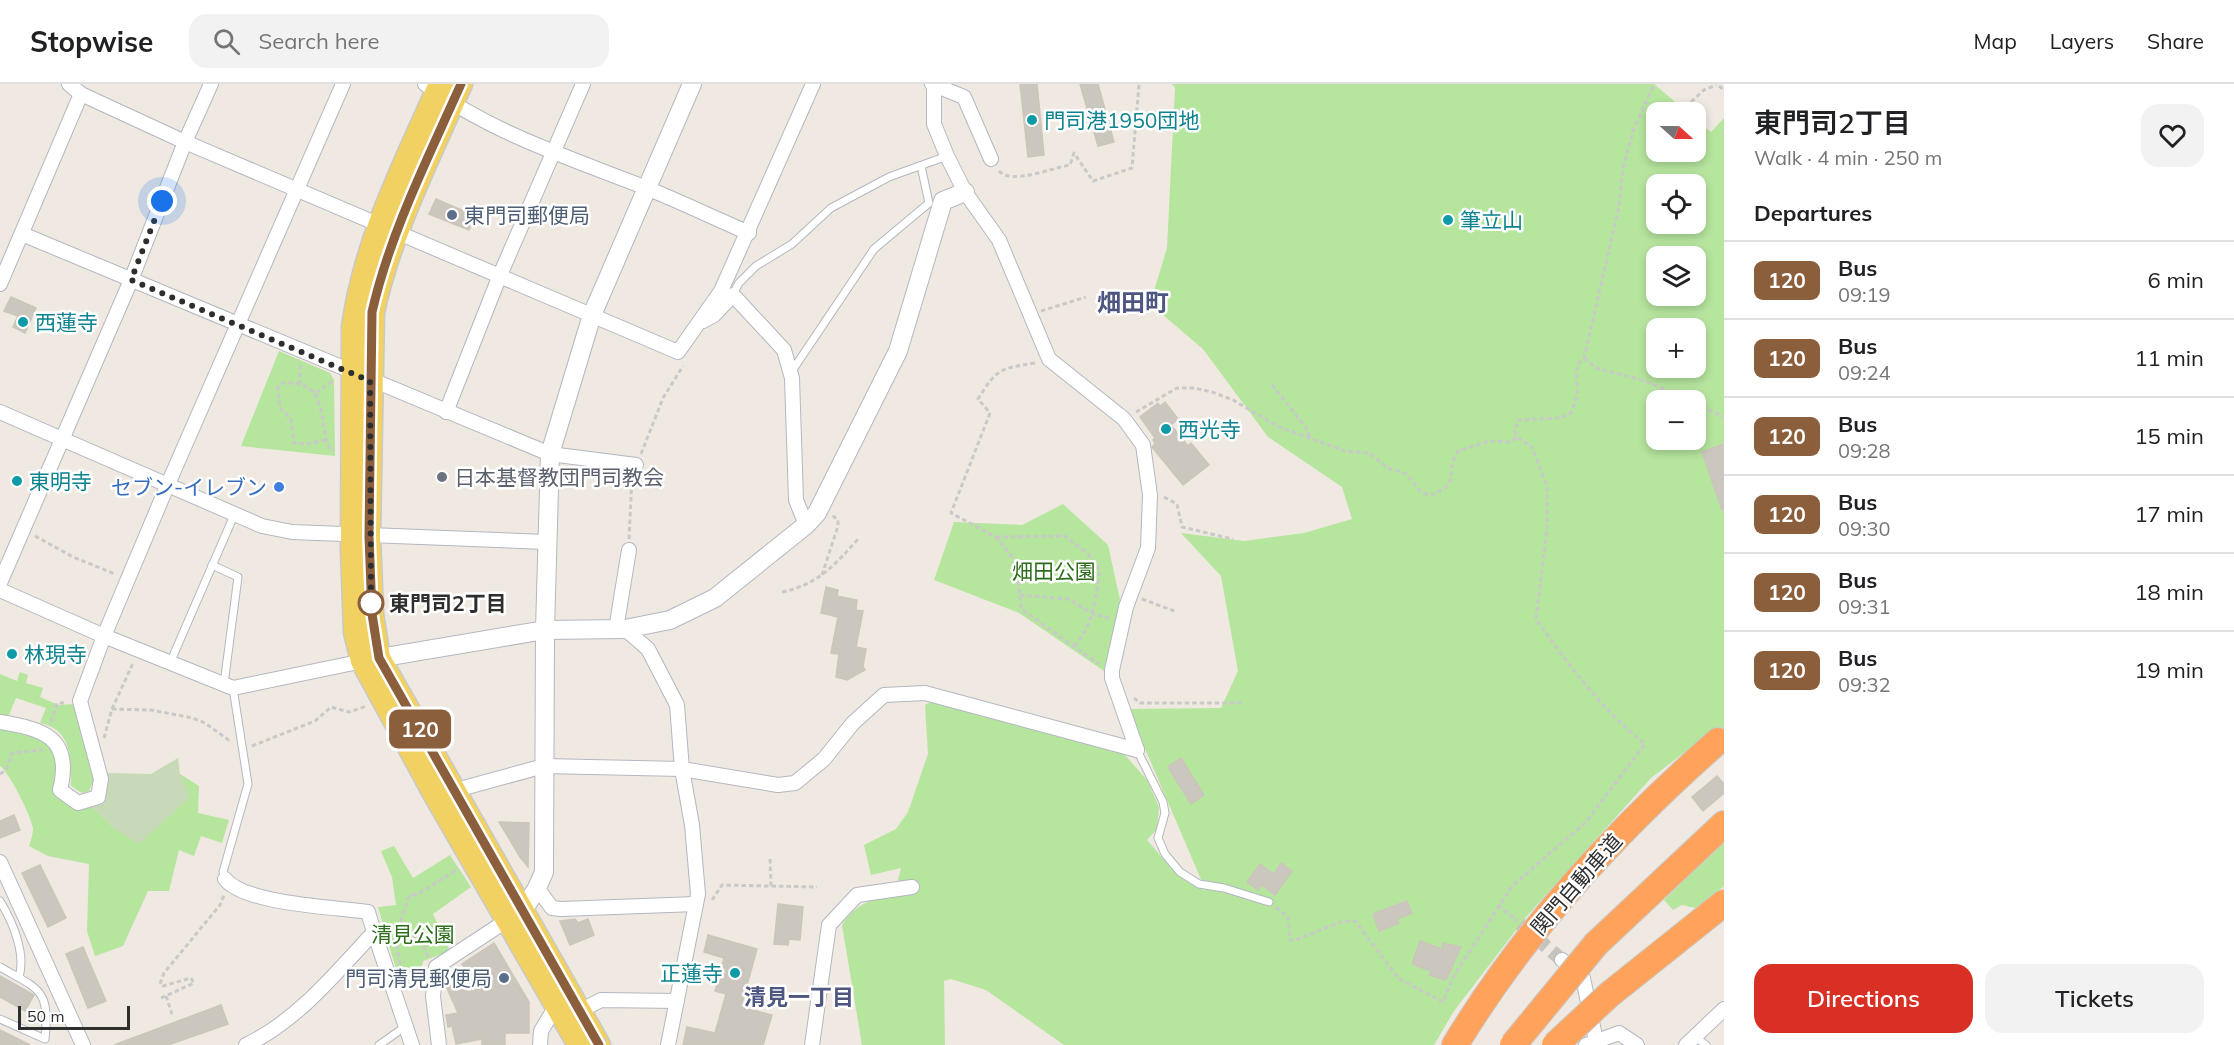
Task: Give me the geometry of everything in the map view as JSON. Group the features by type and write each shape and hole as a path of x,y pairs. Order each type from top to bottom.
{"highway":[{"name":"関門自動車道","path":"1455,1045 1494,985 1578,878 1613,838 1718,741"},
{"path":"1513,1045 1596,944 1696,848 1724,825"},
{"path":"1555,1045 1724,903"},
{"path":"1567,1045 1612,997 1724,914"}],"main road":[{"path":"443,90 388,229 357,297 353,327 360,535 355,632 515,915 578,1012 601,1043"},
{"path":"515,915 556,1006 579,1045"}],"street":[{"path":"69,84 81,94 185,141 678,352 721,291 749,233 813,84"},
{"path":"0,583 131,280 185,141 211,84"},
{"path":"0,722 46,733 57,744 63,765 60,789 78,803 98,797 101,779 80,701 104,636 168,484 343,84"},
{"path":"446,412 500,275 583,84"},
{"path":"439,1045 433,996 436,967 515,915 537,888 544,872 546,542 550,454 592,315 692,84"},
{"path":"992,159 964,96 933,84 934,124 946,156 965,192 999,240 1049,359 1125,419 1143,445 1150,495 1148,548 1131,595 1112,669 1116,690 1137,750"},
{"path":"443,90 554,152 646,188 749,233"},
{"path":"0,284 81,94"},
{"path":"0,590 104,636 228,686 545,630 620,629 670,620 715,598 806,525 819,508 898,351 944,201 965,192"},
{"path":"22,234 303,352 354,377 550,454 636,465"},
{"path":"696,325 714,315 732,296 784,350 790,373 796,500 806,525"},
{"path":"0,412 262,526 292,532 546,542"},
{"path":"620,629 629,550"},
{"path":"620,629 648,649 677,705 682,769 692,825 698,894 668,1045"},
{"path":"445,793 544,766 682,769 778,785 795,783 824,759 853,723 884,695 925,693 1137,750"},
{"path":"0,862 83,1045"},
{"path":"227,883 257,897 368,912 412,1045"},
{"path":"812,1045 829,924 857,895 912,886"},
{"path":"537,888 552,908 695,908"},
{"path":"246,1045 267,1035 318,992 374,932"},
{"path":"1562,960 1583,978 1591,1043 1619,1033 1637,1045"},
{"path":"578,1012 601,1000 677,1001"},
{"path":"540,1045 541,1031 556,1006"},
{"path":"1690,1041 1724,1009"}],"lane":[{"path":"732,296 739,283 756,266 792,244 831,208 889,177 946,156"},
{"path":"790,373 874,249 929,203 921,166"},
{"path":"170,663 235,513"},
{"path":"212,565 238,577 228,686 243,747 248,784 223,872 227,883"},
{"path":"1137,750 1163,801 1165,813 1158,838 1165,854 1180,872 1199,884 1224,888 1269,902"},
{"path":"0,901 18,944 23,964 19,977"},
{"path":"0,967 36,986 45,1000 45,1039 0,1019"},
{"path":"379,1045 406,1026"},
{"path":"1690,1041 1706,1045"}],"path":[{"path":"992,159 1004,176 1010,178 1070,165 1074,153 1093,181 1132,168 1139,84"},
{"path":"1269,902 1288,917 1290,940 1341,922 1355,921 1399,979 1443,1002 1453,977 1498,904 1512,886 1586,822 1645,744 1621,725 1564,658 1536,619 1546,528 1547,486 1532,447 1517,436 1515,431 1518,420 1560,418 1571,413 1578,393 1575,376 1580,361 1584,358 1619,207 1623,168 1634,128 1654,84"},
{"path":"1691,102 1704,90 1716,85 1724,85"},
{"path":"1716,85 1724,90"},
{"path":"1030,315 1086,297"},
{"path":"300,384 303,352"},
{"path":"629,550 629,510 633,470 663,398 688,359 678,352"},
{"path":"1584,358 1596,368 1645,381 1666,390"},
{"path":"1049,359 1014,365 993,374 978,399 990,413 951,513 996,537 1017,563 1021,609 1097,664 1112,669"},
{"path":"316,393 354,377"},
{"path":"326,440 307,444 294,443 291,419 280,408 278,387 283,383 300,384 316,393 321,405 322,430 330,449 339,452"},
{"path":"1272,385 1308,430 1310,438"},
{"path":"1125,419 1177,388 1194,388 1233,400 1279,427 1345,451 1369,453 1388,468 1406,474 1422,493 1434,495 1445,489 1451,479 1452,463 1458,451 1489,441 1511,442 1517,436"},
{"path":"1706,409 1724,417"},
{"path":"1150,495 1169,499 1177,504 1182,527 1233,539"},
{"path":"819,508 838,520 821,577"},
{"path":"22,531 73,557 128,579"},
{"path":"996,537 1065,536 1087,553 1100,571 1093,614 1081,639 1074,646"},
{"path":"782,592 802,588 821,577 858,539"},
{"path":"1020,595 1068,599 1093,614"},
{"path":"1131,595 1177,612"},
{"path":"103,742 112,709 139,650"},
{"path":"1116,690 1123,688 1140,703 1235,705 1244,703"},
{"path":"50,725 57,703 75,703"},
{"path":"112,709 151,710 193,718 206,723 221,736 243,747 273,739 315,721 331,707 349,712 371,704"},
{"path":"0,774 6,770 11,754 40,750 44,740"},
{"path":"770,859 771,887"},
{"path":"387,969 401,964 396,940 409,896 418,894 464,866"},
{"path":"161,998 194,983 190,978 163,986 160,984 164,973 220,905 227,883"},
{"path":"695,908 702,912 722,885 817,887"},
{"path":"1498,904 1520,924"},
{"path":"401,920 425,948"},
{"path":"166,996 172,1014"}],"green space":[{"path":"1172,84 1654,84 1675,102 1646,102 1646,162 1706,162 1706,128 1711,132 1724,118 1724,749 1711,732 1651,778 1526,917 1454,1011 1434,1045 1064,1045 986,990 951,979 944,981 945,1045 862,1045 842,925 851,913 871,900 894,896 901,868 871,875 864,845 896,829 908,812 928,754 925,705 934,700 1124,754 1147,780 1159,807 1157,829 1147,840 1177,875 1206,891 1128,709 1221,708 1238,671 1221,576 1181,533 1244,541 1304,533 1352,519 1342,487 1268,437 1203,349 1150,304 1167,248 1175,88"},
{"path":"279,351 330,373 334,380 335,456 241,446"},
{"name":"畑田公園","path":"1063,504 1108,545 1120,600 1104,671 1019,613 934,580 954,522 1022,525"},
{"path":"20,672 28,675 26,683 43,688 40,697 58,705 75,704 94,779 89,791 82,793 71,786 68,747 59,732 40,723 46,708 16,698 8,717 0,715 0,674 17,681"},
{"path":"0,729 46,740 55,752 55,781 92,806 115,829 180,774 199,786 198,813 229,820 222,843 201,836 194,856 179,850 169,891 148,891 123,946 95,956 87,931 89,864 48,856 29,846 33,830 31,822 14,785 0,766"},
{"path":"178,758 180,774 190,797 139,844 115,829 92,806 106,784 107,773 151,774"},
{"path":"1724,841 1724,886 1696,908 1682,905 1673,910 1664,900"},
{"name":"清見公園","path":"394,846 413,878 450,855 471,887 433,914 450,951 423,961 421,970 398,976 378,907 396,905 392,877 381,851"}],"building":[{"name":"門司港1950団地","path":"1020,84 1037,84 1044,155 1028,157"},
{"path":"1080,84 1098,84 1114,142 1098,146"},
{"name":"東門司郵便局","path":"436,199 475,216 469,230 429,214"},
{"name":"西蓮寺","path":"11,297 36,308 25,333 13,327 18,316 4,311"},
{"path":"1165,402 1178,419 1171,425 1188,446 1191,443 1209,465 1183,485 1152,447 1155,444 1153,440 1155,438 1140,417 1158,403 1160,406"},
{"path":"1724,444 1724,509 1722,510 1702,452"},
{"path":"826,587 838,590 837,596 857,600 856,610 863,611 856,647 866,649 863,666 865,670 847,680 836,677 839,654 831,653 838,617 821,613"},
{"path":"1181,758 1204,795 1191,804 1168,767"},
{"path":"1717,776 1724,784 1724,793 1703,811 1692,797"},
{"path":"14,815 20,830 0,838 0,821"},
{"path":"499,822 529,823 528,867 520,857"},
{"path":"1281,863 1292,871 1275,895 1262,885 1258,890 1247,882 1260,864 1274,874"},
{"path":"40,865 66,918 48,927 22,873"},
{"path":"1407,901 1412,913 1397,919 1399,923 1379,931 1373,914"},
{"name":"正蓮寺","path":"778,904 803,907 800,940 789,939 788,945 774,944"},
{"path":"575,919 578,923 588,919 594,935 570,945 560,921"},
{"path":"708,935 757,949 741,1007 772,1015 763,1045 683,1045 687,1027 715,1033 726,994 715,991 724,958 704,952"},
{"path":"1420,941 1442,949 1443,943 1461,947 1446,980 1429,975 1431,971 1412,964"},
{"path":"494,943 529,1002 529,1033 505,1033 505,1045 482,1045 482,1039 456,1044 452,1026 448,1027 446,1015 458,1013 447,988 451,986 447,979 467,971 462,964"},
{"path":"83,947 106,1001 88,1008 66,954"},
{"path":"0,976 34,995 25,1011 0,997"},
{"path":"221,1005 228,1024 168,1045 114,1045"},
{"path":"0,1030 30,1045 0,1045"}],"tunnel":[{"path":"1520,924 1562,960"}],"bus line":[{"name":"120","path":"461,84 391,248 380,277 372,312 369,536 372,614 379,658 524,909 575,1006 599,1045"}],"place":[{"name":"門司港1950団地","path":"1032,120"},
{"name":"東門司郵便局","path":"452,215"},
{"name":"筆立山","path":"1448,220"},
{"name":"西蓮寺","path":"23,322"},
{"name":"西光寺","path":"1166,429"},
{"name":"日本基督教団門司教会","path":"442,477"},
{"name":"東明寺","path":"17,481"},
{"name":"セブン-イレブン","path":"279,487"},
{"name":"東門司2丁目","path":"371,603"},
{"name":"林現寺","path":"12,654"},
{"name":"正蓮寺","path":"735,973"},
{"name":"門司清見郵便局","path":"504,978"}],"district":[{"name":"畑田町","path":"1133,302"},
{"name":"清見一丁目","path":"799,997"}],"route":[{"path":"162,201 131,280 370,381 371,603"}]}
